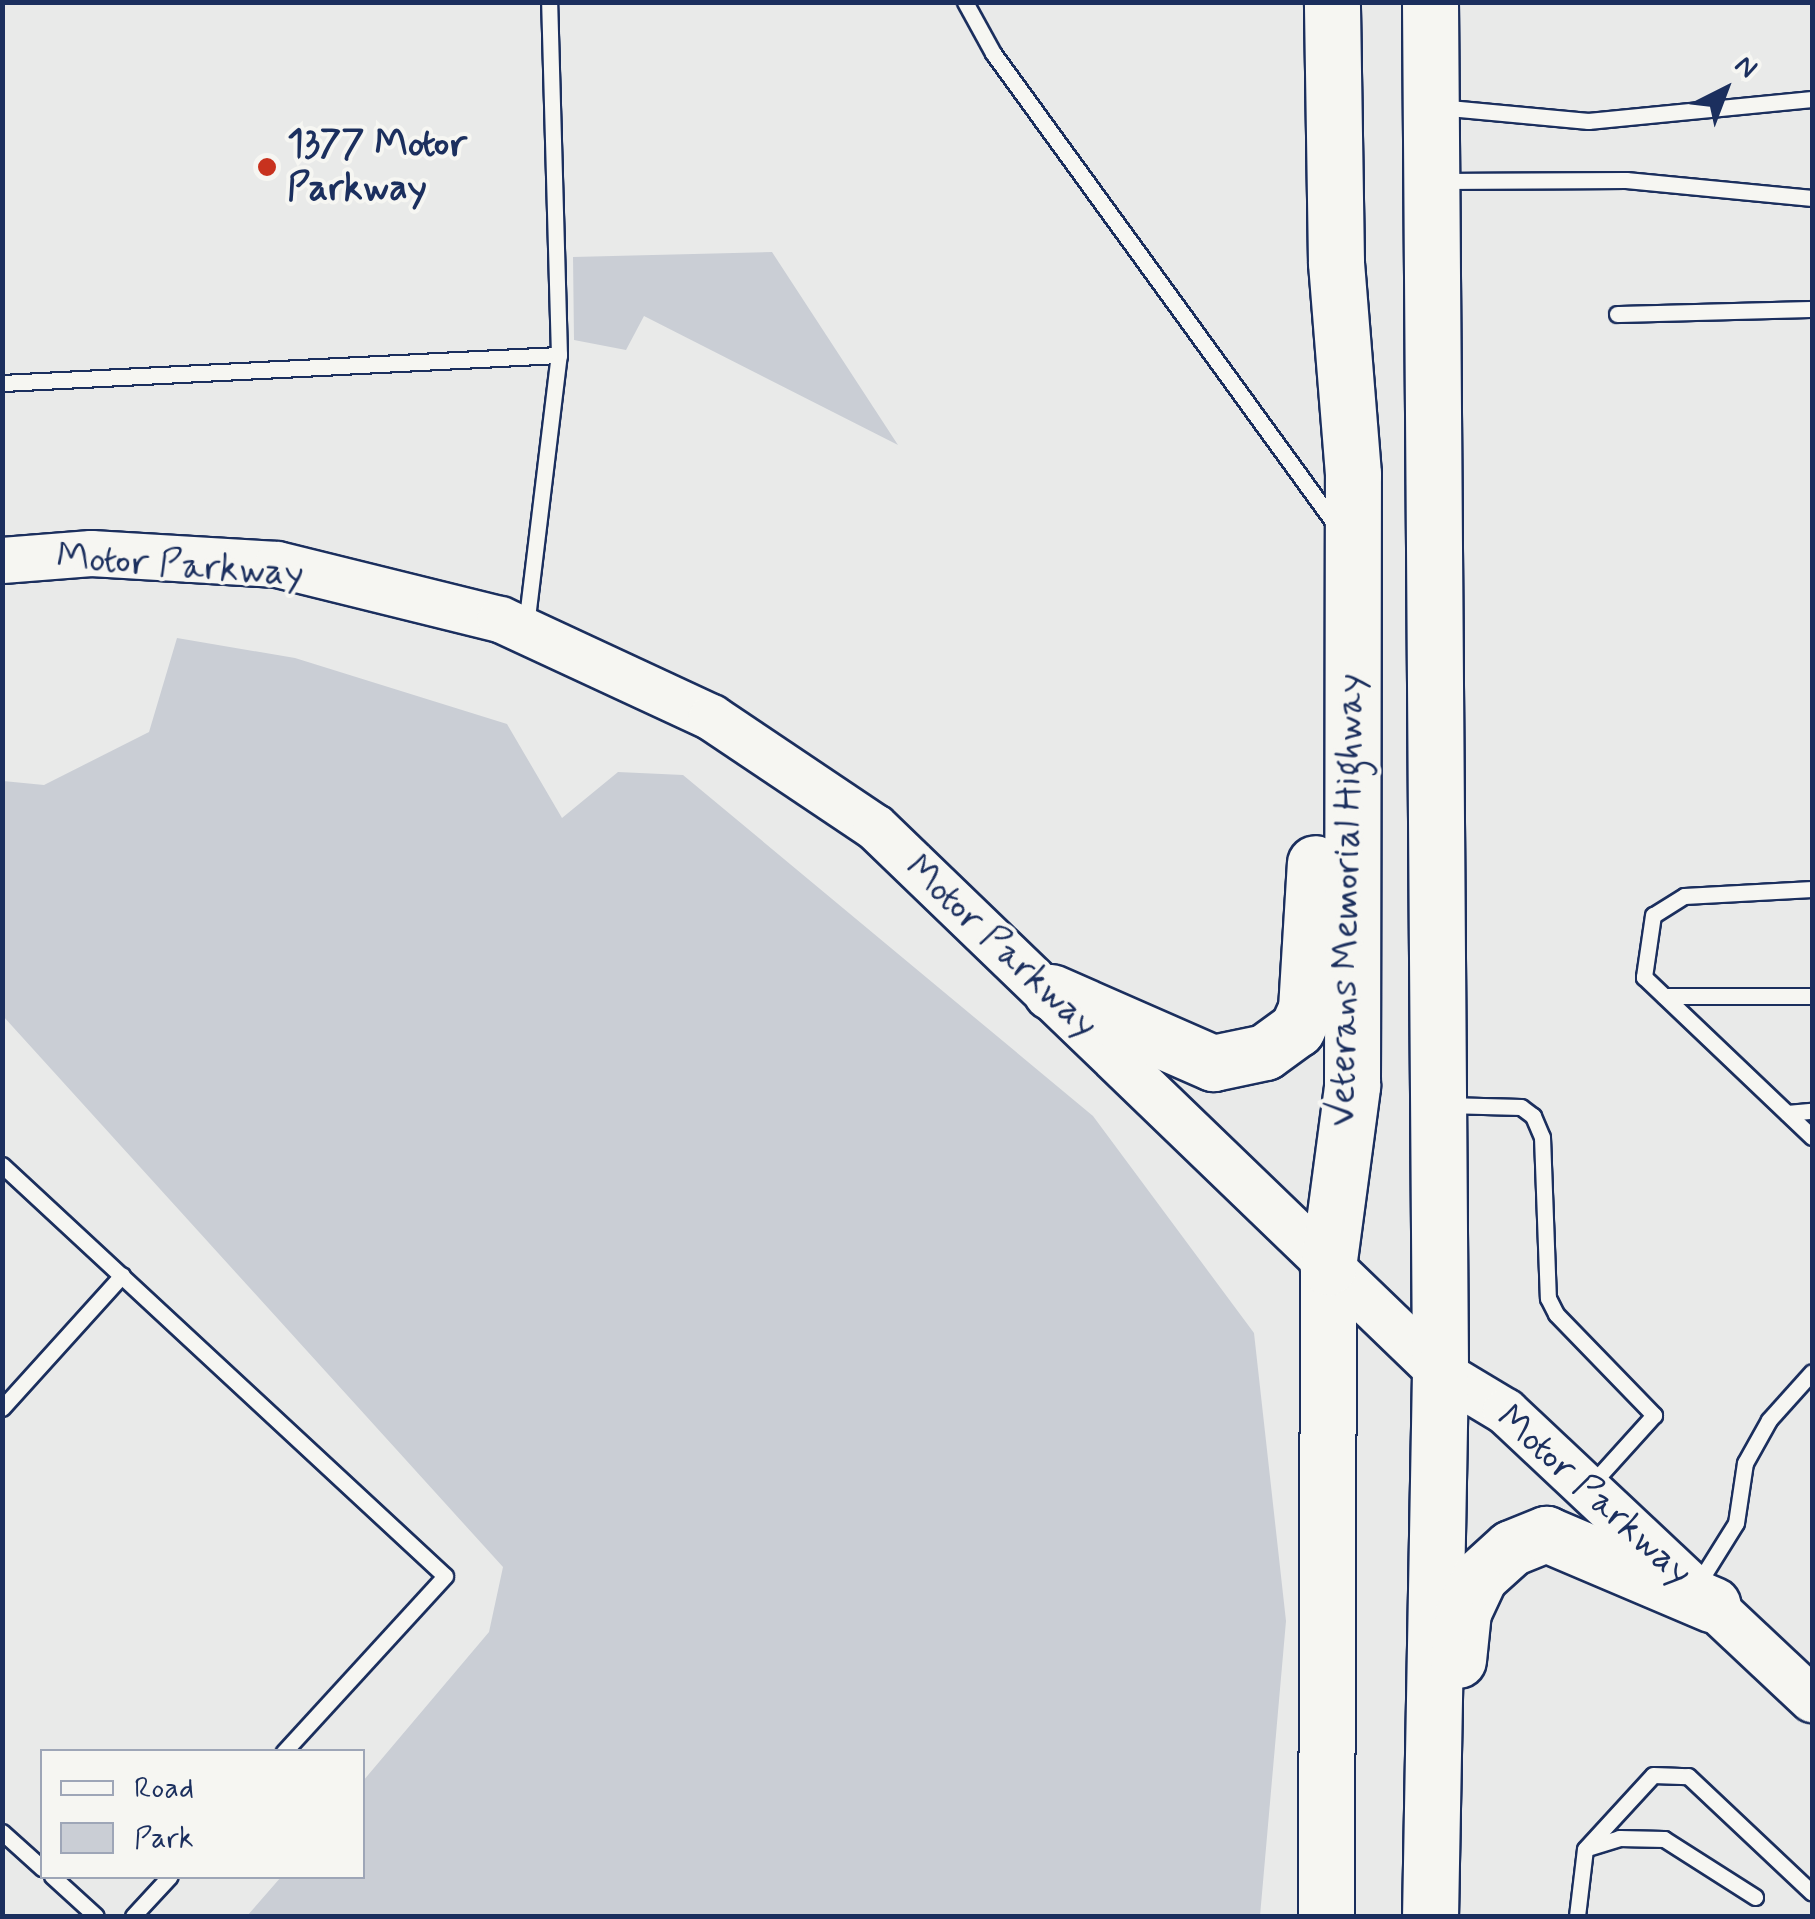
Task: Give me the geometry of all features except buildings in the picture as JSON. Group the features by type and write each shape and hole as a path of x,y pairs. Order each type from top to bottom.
{"highway":[{"name":"Veterans Memorial Highway","path":"1326,1916 1328,1267 1352,1086 1350,632 1354,474 1336,262 1332,2"},
{"path":"1430,2 1435,181 1440,1372 1432,1916"},
{"path":"1051,992 1213,1063 1234,1064 1265,1052 1296,1028 1306,1009 1318,820 1350,632"},
{"path":"1432,1916 1458,1650 1464,1612 1479,1576 1512,1548 1546,1534 1704,1596"}],"main road":[{"name":"Motor Parkway","path":"2,560 91,553 277,564 525,630 711,717 875,827 1051,992 1328,1267 1440,1372 1505,1411 1812,1699"}],"lane":[{"path":"525,630 559,355 549,2"},
{"path":"965,2 993,53 1352,548"},
{"path":"1433,107 1588,121 1812,99"},
{"path":"1435,181 1626,180 1812,198"},
{"path":"1618,314 1812,310"},
{"path":"2,383 559,355"},
{"path":"1812,889 1684,896 1653,915 1644,977 1812,1137"},
{"path":"1664,996 1812,996"},
{"path":"1436,1105 1521,1107 1532,1116 1542,1137 1548,1298 1556,1314 1654,1415 1588,1488"},
{"path":"1787,1112 1812,1111"},
{"path":"2,1164 444,1576 287,1749"},
{"path":"2,1408 122,1275"},
{"path":"1704,1596 1736,1523 1745,1463 1769,1420 1812,1372"},
{"path":"1577,1916 1586,1848 1652,1776 1688,1776 1812,1893"},
{"path":"2,1832 40,1866"},
{"path":"1586,1848 1619,1838 1664,1839 1755,1897"},
{"path":"55,1879 96,1916"},
{"path":"133,1916 167,1879"}],"green space":[{"path":"772,252 898,445 644,316 626,350 574,340 573,257"},
{"path":"177,638 295,658 507,724 562,818 618,772 683,775 1093,1116 1254,1333 1286,1621 1260,1916 247,1916 279,1879 365,1879 365,1779 489,1632 503,1567 3,1016 3,781 44,785 149,732"}],"place":[{"name":"1377 Motor Parkway","path":"267,167"}]}
